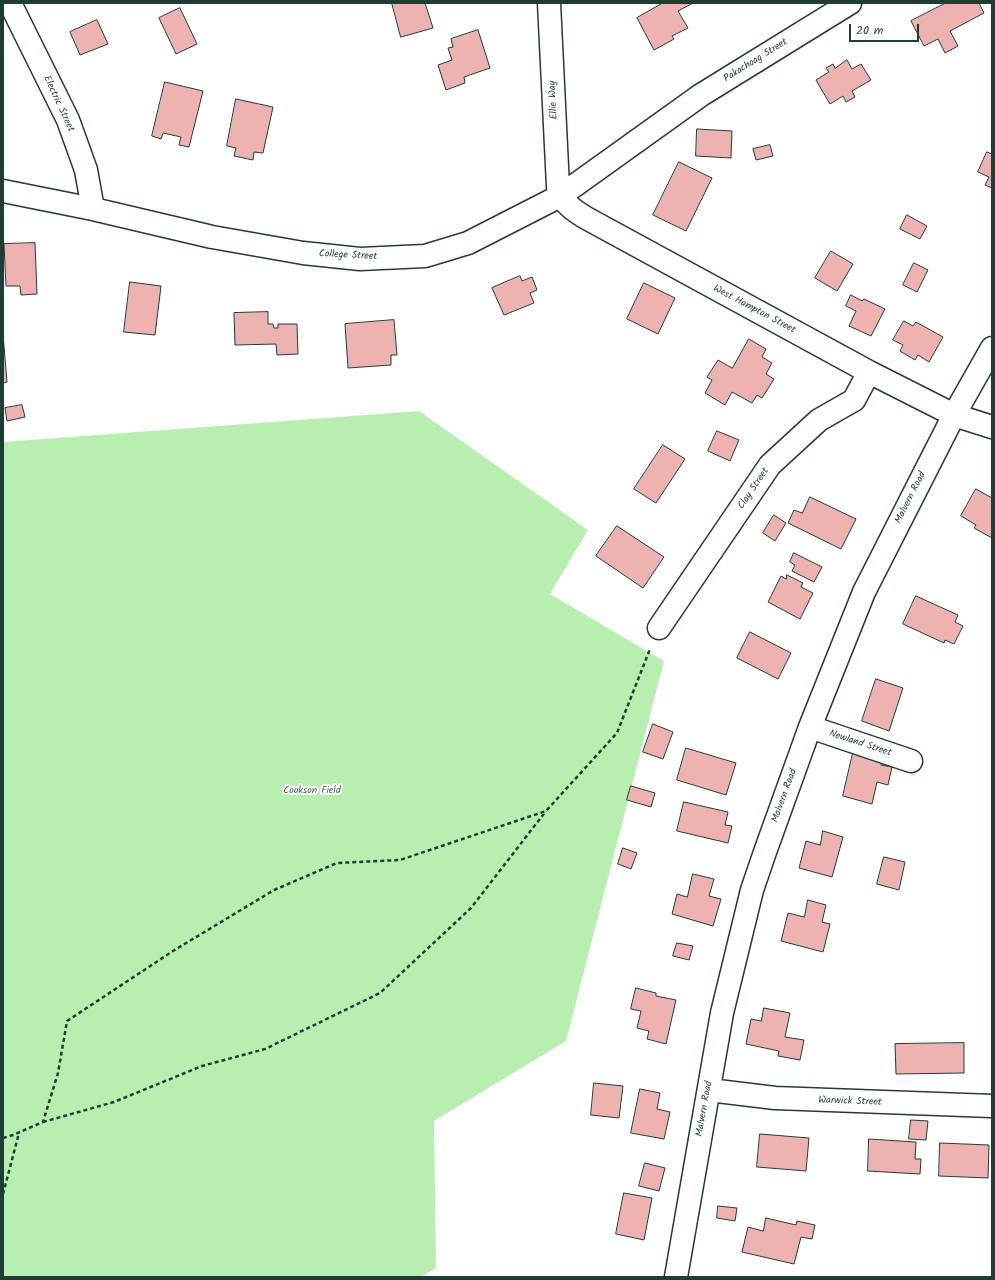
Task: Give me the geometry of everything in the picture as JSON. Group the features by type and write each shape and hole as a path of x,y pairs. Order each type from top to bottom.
{"street":[{"name":"Electric Street","path":"10,3 68,120 86,170 93,209"},
{"name":"Ellie Way","path":"549,3 557,178 560,196"},
{"name":"Pakachoag Street","path":"663,122 701,95 850,3"},
{"name":"College Street","path":"3,191 93,209 212,238 303,253 360,259 425,256 468,243 560,196 663,122"},
{"name":"West Hampton Street","path":"560,196 573,209 588,219 869,372 954,415 992,427"},
{"name":"Malvern Road","path":"676,1277 722,1013 752,890 810,726 872,573 954,415 992,348"},
{"name":"Clay Street","path":"659,628 770,465 819,420 854,400 869,372"},
{"name":"Newland Street","path":"810,726 911,761"},
{"name":"Warwick Street","path":"708,1090 790,1099 992,1106"}],"path":[{"path":"3,1138 19,1133 43,1122 114,1102 202,1066 265,1049 380,993 471,908 546,811 617,733 659,628"},
{"path":"43,1122 58,1073 67,1020 173,951 274,890 337,863 400,860 546,811"},
{"path":"3,1194 19,1133"}],"green space":[{"name":"Cookson Field","path":"419,411 588,530 550,594 664,661 566,1041 434,1121 436,1268 421,1277 3,1277 3,442"}],"building":[{"path":"392,3 425,3 433,28 401,37"},
{"path":"663,3 693,3 678,11 688,28 672,36 674,39 654,50 637,18"},
{"path":"946,3 979,3 984,13 950,31 958,46 945,53 938,39 924,46 911,21"},
{"path":"180,8 197,44 176,54 159,18"},
{"path":"97,20 108,44 80,55 70,32"},
{"path":"478,30 490,68 464,77 465,83 446,90 438,65 452,60 448,48 453,47 451,39"},
{"path":"847,60 852,69 861,64 871,80 852,91 855,97 846,102 843,96 830,104 816,80 829,72 826,68 833,64 835,68"},
{"path":"165,82 203,91 189,147 179,145 181,137 163,133 161,139 152,136"},
{"path":"236,99 273,107 263,153 254,152 253,160 234,156 236,148 227,146"},
{"path":"697,129 732,131 731,158 696,156"},
{"path":"770,145 773,156 756,160 753,149"},
{"path":"987,152 992,154 992,188 985,185 989,177 978,172"},
{"path":"679,162 712,178 686,231 653,215"},
{"path":"907,215 927,226 920,239 900,229"},
{"path":"35,243 37,294 21,295 20,286 6,286 4,244"},
{"path":"831,251 853,264 837,291 815,278"},
{"path":"914,263 928,270 917,292 903,285"},
{"path":"520,276 522,281 532,277 537,290 530,293 534,303 504,315 492,288"},
{"path":"130,282 161,286 155,335 124,332"},
{"path":"644,283 675,298 658,334 627,319"},
{"path":"851,295 862,301 864,299 885,309 871,336 849,326 856,311 846,306"},
{"path":"268,312 268,324 273,324 274,328 278,328 278,324 297,324 298,354 277,355 276,344 235,345 234,313"},
{"path":"394,320 397,355 391,355 391,365 348,368 345,324"},
{"path":"904,321 913,326 916,322 943,337 929,362 918,355 915,360 900,351 903,345 893,340"},
{"path":"3,334 7,382 3,383"},
{"path":"749,339 766,349 762,357 772,363 766,374 774,379 762,398 757,395 752,403 732,392 725,405 705,393 712,380 707,377 718,360 732,368"},
{"path":"22,405 25,417 7,421 5,408"},
{"path":"717,431 739,440 730,461 708,451"},
{"path":"663,445 685,459 656,503 634,489"},
{"path":"976,489 992,498 992,538 974,528 976,525 961,516"},
{"path":"810,497 856,519 841,549 788,523 794,510 802,513"},
{"path":"774,515 786,523 775,541 763,533"},
{"path":"617,526 664,557 643,588 596,556"},
{"path":"794,553 822,567 814,582 792,571 795,565 790,562"},
{"path":"787,575 803,583 801,587 813,593 800,619 768,602 781,576 786,579"},
{"path":"916,596 958,615 955,622 963,626 954,644 945,640 944,643 903,624"},
{"path":"750,632 791,653 778,679 737,658"},
{"path":"876,679 903,688 889,731 862,721"},
{"path":"653,724 673,732 663,759 643,752"},
{"path":"686,748 736,763 726,795 677,780"},
{"path":"853,753 882,760 881,765 892,767 888,785 877,782 872,804 843,796"},
{"path":"631,786 655,793 651,807 627,800"},
{"path":"684,802 728,812 725,825 732,826 728,843 677,831"},
{"path":"823,831 843,837 832,877 799,868 806,841 820,845"},
{"path":"623,848 637,853 631,869 618,864"},
{"path":"884,857 905,862 899,890 877,884"},
{"path":"693,874 714,879 709,896 721,899 713,926 672,914 677,894 687,897"},
{"path":"808,900 826,905 822,922 830,924 823,952 781,941 788,913 804,917"},
{"path":"677,943 693,946 689,960 673,956"},
{"path":"636,988 656,993 656,996 676,1000 666,1044 647,1039 649,1031 637,1028 641,1011 631,1009"},
{"path":"764,1008 790,1013 785,1037 804,1040 800,1060 778,1056 779,1051 746,1044 751,1019 761,1021"},
{"path":"964,1043 964,1073 896,1074 895,1044"},
{"path":"594,1083 623,1086 619,1118 591,1115"},
{"path":"640,1089 660,1093 657,1109 670,1112 664,1139 631,1133"},
{"path":"911,1120 928,1121 926,1140 909,1139"},
{"path":"760,1134 809,1138 806,1171 757,1167"},
{"path":"869,1139 916,1142 915,1159 921,1159 920,1174 868,1171"},
{"path":"940,1143 989,1145 988,1178 939,1176"},
{"path":"645,1163 665,1168 659,1191 639,1186"},
{"path":"624,1193 652,1198 644,1240 616,1234"},
{"path":"718,1206 737,1208 735,1221 717,1218"},
{"path":"766,1218 796,1225 797,1221 815,1225 812,1239 801,1237 794,1264 742,1252 748,1227 763,1231"}]}
